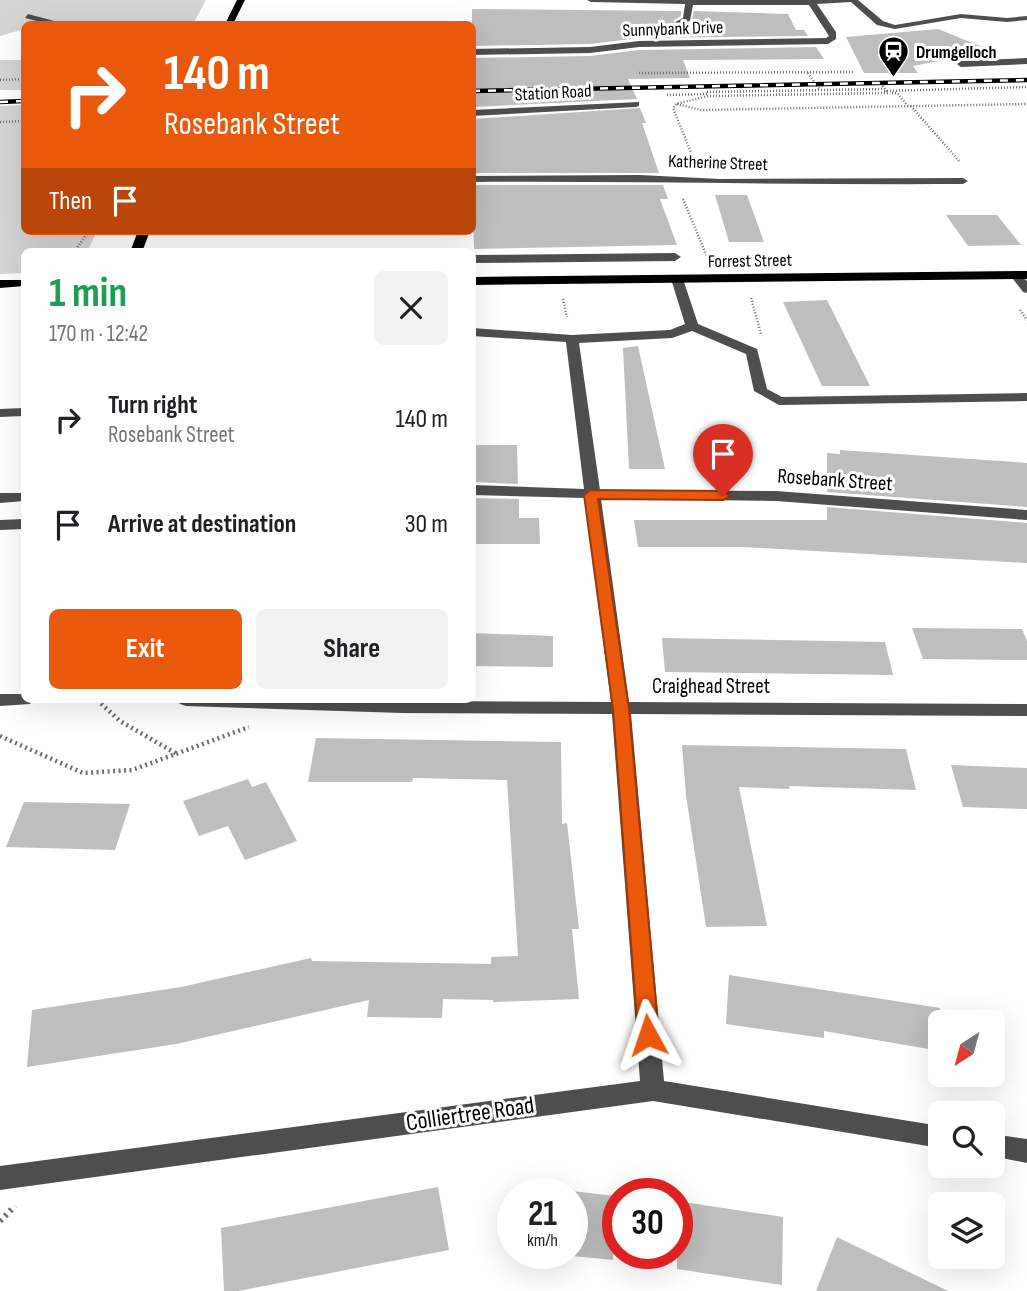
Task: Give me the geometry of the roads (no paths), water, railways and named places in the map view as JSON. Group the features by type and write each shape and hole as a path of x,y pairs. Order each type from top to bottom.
{"main road":[{"path":"230,21 241,0"},
{"name":"Forrest Street","path":"476,281 1022,275"},
{"path":"0,284 21,283"},
{"path":"0,294 21,293"}],"street":[{"path":"591,0 789,4 851,0 880,23 895,27 961,16 1007,20 1027,18"},
{"path":"679,22 687,19 689,3"},
{"name":"Sunnybank Drive","path":"476,52 590,50 639,44 828,41 833,37 832,32 812,3"},
{"path":"789,4 795,12"},
{"path":"28,16 45,21"},
{"path":"961,64 1027,61"},
{"name":"Station Road","path":"476,113 636,104"},
{"name":"Katherine Street","path":"476,179 963,181"},
{"path":"476,260 675,257"},
{"path":"1022,275 1027,289"},
{"path":"677,279 692,326"},
{"path":"476,332 572,339 671,334 692,326 752,352 761,390 779,401 1027,397"},
{"path":"572,339 621,709 653,1090"},
{"path":"0,413 21,412"},
{"name":"Rosebank Street","path":"476,490 591,495 776,496 1027,515"},
{"path":"0,498 21,497"},
{"path":"0,525 21,524"},
{"path":"0,700 21,700"},
{"name":"Craighead Street","path":"257,703 621,709 1027,710"},
{"name":"Colliertree Road","path":"0,1178 653,1090 928,1135"},
{"path":"1005,1147 1027,1151"}],"railway":[{"path":"476,91 1027,80"},
{"path":"0,102 21,101"}],"place":[{"name":"Drumgelloch","path":"893,79"}]}
